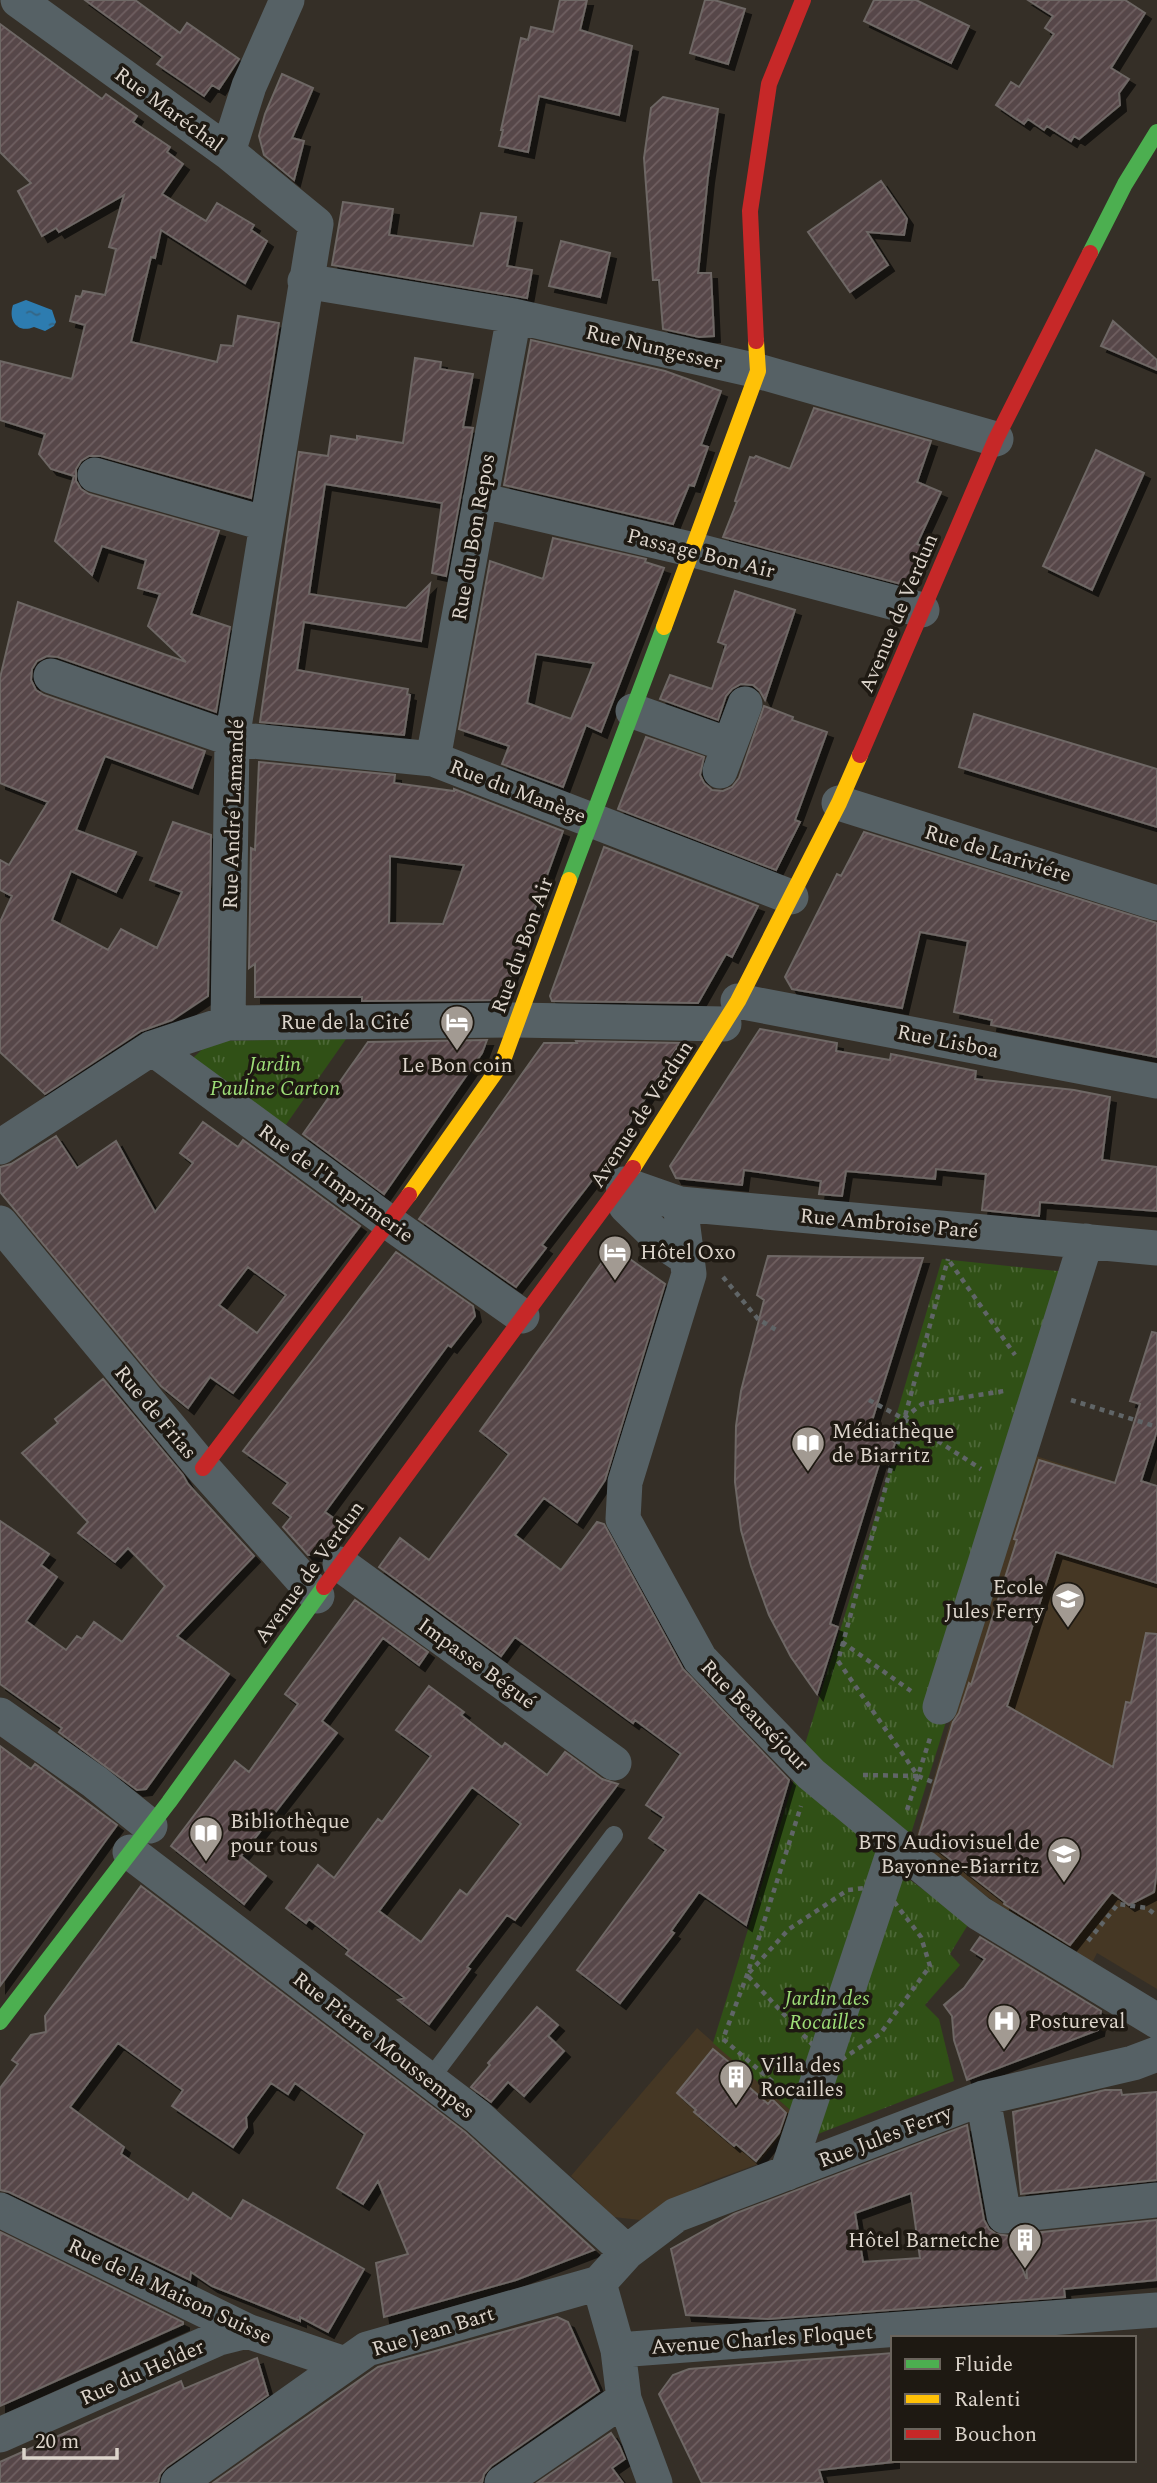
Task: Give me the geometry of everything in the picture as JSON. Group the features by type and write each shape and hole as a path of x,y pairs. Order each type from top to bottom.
{"main road":[{"path":"758,371 750,211 769,84 803,0"},
{"name":"Avenue de Verdun","path":"6,2001 169,1802 522,1316 623,1184 731,1013 839,803 996,439 1125,184 1157,132"},
{"name":"Rue du Bon Air","path":"203,1468 390,1223 502,1063 758,371"}],"street":[{"name":"Rue Maréchal","path":"18,0 228,152 316,224"},
{"path":"228,152 249,86 286,0"},
{"name":"Rue André Lamandé","path":"228,1023 232,739 316,224"},
{"name":"Rue Nungesser","path":"305,281 514,316 758,371 996,439"},
{"name":"Rue du Bon Repos","path":"433,759 514,316"},
{"path":"95,475 267,524"},
{"name":"Passage Bon Air","path":"480,500 694,550 922,610"},
{"name":"Rue du Manège","path":"51,676 232,739 433,759 791,897"},
{"path":"633,711 724,758 745,704"},
{"name":"Rue de Lariviére","path":"839,803 1157,903"},
{"name":"Rue de la Cité","path":"0,1147 152,1048 228,1023 517,1020 731,1013"},
{"name":"Rue Lisboa","path":"731,1013 1157,1081"},
{"name":"Rue de l'Imprimerie","path":"152,1048 390,1223 522,1316"},
{"path":"623,1184 626,1206 664,1243 688,1259"},
{"name":"Rue Ambroise Paré","path":"623,1184 680,1204 1157,1248"},
{"name":"Rue Beauséjour","path":"680,1204 689,1274 625,1482 623,1519 700,1659 811,1774 979,1913 1157,2021"},
{"name":"Rue de Frias","path":"0,1223 203,1468 317,1596"},
{"path":"930,1702 1039,1390 1086,1241"},
{"name":"Impasse Bégué","path":"340,1564 614,1763"},
{"name":"Rue Pierre Moussempes","path":"0,1715 96,1782 140,1839 478,2117 627,2252"},
{"path":"787,2173 896,1844"},
{"name":"Rue Jules Ferry","path":"627,2252 676,2215 983,2098 1133,2063 1157,2054"},
{"path":"983,2098 1004,2216 1157,2200"},
{"name":"Rue de la Maison Suisse","path":"0,2210 247,2331 345,2364"},
{"path":"627,2252 599,2283 618,2350 624,2399 655,2483"},
{"name":"Rue Jean Bart","path":"178,2483 367,2349 599,2283"},
{"name":"Avenue Charles Floquet","path":"618,2350 1157,2310"},
{"name":"Rue du Helder","path":"0,2435 219,2338 247,2331"},
{"path":"502,2483 624,2399"}],"lane":[{"path":"430,2079 614,1835"}],"path":[{"path":"926,1226 1039,1390"},
{"path":"918,1776 838,1661 948,1258"},
{"path":"720,1274 758,1319 778,1331"},
{"path":"904,1419 922,1404 1015,1389 1039,1390 1157,1427"},
{"path":"869,1400 904,1419 987,1474"},
{"path":"842,1642 930,1702 918,1776 896,1844"},
{"path":"807,2112 723,2039 747,1975 811,1774 918,1776 935,1783"},
{"path":"1083,1948 1118,1904 1146,1908 1157,1916"},
{"path":"747,1975 755,1967"}],"shaded area":[{"name":"Ecole Jules Ferry","path":"1033,1455 1116,1482 1157,1542 1157,1772 1111,1810 952,1716"},
{"name":"BTS Audiovisuel de Bayonne-Biarritz","path":"951,1720 1111,1812 1157,1774 1157,1989 1097,1953 1089,1969 1036,1926 1033,1931 915,1842"},
{"path":"697,2028 797,2116 758,2164 706,2183 640,2220 613,2217 571,2176"}],"green space":[{"name":"Jardin Pauline Carton","path":"346,1039 285,1126 193,1064 194,1057 211,1041"},
{"name":"Jardin des Rocailles","path":"942,1259 1086,1274 899,1872 969,1923 950,1954 960,1965 925,2005 939,2019 954,2081 818,2134 713,2043 899,1439 892,1430"}],"water":[{"path":"26,300 52,310 56,322 54,326 45,331 34,327 23,329 15,324 12,316 13,305"}],"building":[{"path":"85,0 135,0 180,33 187,23 239,59 219,89 212,85 204,96 157,64 163,57"},
{"path":"560,0 587,0 580,30 632,46 619,115 539,96 528,152 499,146 521,38 528,40 531,27 553,32"},
{"path":"705,0 745,9 728,64 690,53"},
{"path":"874,0 916,0 969,26 951,63 864,21"},
{"path":"1028,0 1125,0 1145,13 1111,68 1129,79 1119,93 1120,105 1079,139 1074,136 1071,141 1047,126 1044,130 1028,119 1024,124 996,105 1011,82 1019,87 1054,34 1045,28 1053,16"},
{"path":"0,24 102,99 106,94 137,116 133,122 170,147 167,152 183,164 162,194 206,221 217,203 254,225 251,230 267,241 245,283 161,230 155,258 151,257 131,342 217,362 221,345 233,346 238,316 279,323 251,498 101,456 89,456 81,461 76,469 76,481 81,489 89,494 219,531 191,614 230,627 216,712 58,657 47,656 37,661 32,669 31,680 36,690 44,695 205,751 192,788 105,756 76,830 136,852 116,892 71,871 52,920 108,950 121,929 157,948 182,892 150,880 173,822 211,835 208,996 172,1020 141,1031 45,1094 0,1052 0,922 12,896 0,890 0,860 9,865 48,802 0,783 0,678 18,602 186,662 148,626 160,594 138,588 146,560 102,546 92,575 55,541 74,476 51,469 39,454 45,434 0,420 0,361 72,379 85,325 70,321 76,296 81,297 83,291 105,295 116,249 109,247 124,195 59,232 56,228 42,236 18,191 31,183 0,152"},
{"path":"282,74 313,88 292,138 304,141 294,180 264,155 259,136"},
{"path":"663,97 718,109 698,273 711,273 714,336 699,337 663,329 659,280 653,280 644,158 651,108"},
{"path":"881,181 907,219 904,235 867,232 888,265 850,292 808,232"},
{"path":"343,202 393,209 389,235 473,246 481,213 516,217 507,266 532,270 527,298 332,265"},
{"path":"561,241 610,253 600,297 549,286"},
{"path":"1113,321 1157,360 1157,370 1101,346"},
{"path":"531,340 665,371 721,391 701,445 708,447 694,486 689,485 673,524 504,485"},
{"path":"415,358 441,362 440,369 473,374 463,427 473,428 446,576 432,573 442,503 325,484 309,594 406,608 430,584 421,641 304,622 297,670 408,689 407,694 410,695 404,735 260,722 299,452 328,456 331,436 357,440 357,436 403,443"},
{"path":"814,408 931,441 917,482 941,492 917,544 925,548 909,586 723,537 750,457 756,456 790,469"},
{"path":"1096,450 1144,473 1092,590 1043,566"},
{"path":"553,538 646,559 645,562 664,568 601,732 586,725 563,787 502,764 509,746 459,729 490,561 543,579","holes":["536,654 594,663 571,719 527,703"]},
{"path":"735,591 795,610 765,700 753,685 741,684 726,696 718,720 660,699 670,675 712,689 726,645 718,642"},
{"path":"764,706 793,717 792,720 827,732 795,820 800,822 776,870 618,809 646,737 704,757 700,775 712,790 723,791 732,787 739,778"},
{"path":"974,714 1157,769 1157,827 959,767"},
{"path":"259,762 395,775 394,783 454,789 563,831 502,1000 362,1001 362,997 255,997 255,964 249,968 251,848 255,850","holes":["390,856 464,865 443,924 389,923"]},
{"path":"864,832 1157,923 1157,1057 991,1025 992,1020 954,1012 968,941 920,932 902,1008 792,989 785,977 837,874 841,876"},
{"path":"604,847 758,906 732,957 726,954 698,1003 552,1001 550,996"},
{"path":"760,1029 837,1043 836,1051 890,1060 891,1054 976,1071 975,1079 1074,1090 1110,1097 1102,1160 1157,1167 1157,1211 1040,1202 1039,1216 982,1210 986,1174 936,1169 935,1179 846,1171 842,1196 819,1194 821,1181 744,1170 742,1185 676,1178 670,1166"},
{"path":"487,1040 482,1053 384,1194 303,1134 368,1042"},
{"path":"576,1041 680,1043 600,1170 542,1245 546,1248 516,1287 419,1219 544,1043 577,1043"},
{"path":"203,1122 238,1147 243,1140 360,1226 233,1393 210,1377 188,1408 161,1386 0,1192 0,1167 11,1164 56,1136 77,1168 116,1141 155,1212 193,1163 180,1153","holes":["248,1267 286,1295 257,1333 219,1305"]},
{"path":"613,1247 665,1284 605,1480 577,1522 544,1498 515,1535 561,1570 597,1522 604,1524 683,1669 789,1780 746,1925 699,1892 671,1931 674,1933 620,2003 577,1970 666,1850 649,1838 664,1817 646,1805 681,1754 635,1720 633,1723 515,1637 501,1656 379,1567 400,1538 429,1560 509,1454 480,1431"},
{"path":"396,1252 473,1306 475,1316 451,1347 448,1345 325,1512 342,1524 319,1555 308,1555 283,1527 291,1517 273,1503 288,1483 243,1451"},
{"name":"Médiathèque de Biarritz","path":"768,1256 923,1258 871,1424 895,1443 888,1464 880,1461 830,1624 838,1627 817,1694 791,1657 769,1615 741,1530 735,1482 736,1426 741,1391 764,1300 757,1295"},
{"path":"1152,1332 1157,1333 1157,1431 1141,1481 1157,1486 1157,1583 1056,1552 1007,1706 1113,1767 1126,1702 1131,1703 1146,1633 1157,1634 1157,1871 1154,1892 1129,1905 1112,1892 1070,1945 1004,1904 1005,1902 919,1835 953,1722 959,1713 969,1683 971,1685 1039,1460 1115,1483 1140,1404 1130,1401"},
{"path":"103,1379 188,1484 254,1556 177,1636 229,1674 146,1789 137,1790 59,1732 62,1728 0,1684 0,1521 49,1554 41,1565 57,1577 26,1621 66,1650 77,1636 82,1639 94,1622 122,1642 165,1586 128,1548 115,1562 78,1533 88,1522 22,1453 58,1423 55,1419"},
{"path":"355,1600 428,1652 419,1665 383,1638 322,1721 337,1733 241,1856 266,1876 244,1904 171,1846 235,1761 249,1772 298,1704 285,1694"},
{"path":"429,1686 464,1712 461,1715 502,1747 505,1743 547,1775 565,1752 602,1779 618,1784 515,1920 507,1915 467,1967 470,1969 429,2024 398,2000 405,1998 346,1954 349,1950 309,1919 306,1923 286,1908 318,1865 334,1878 378,1819 382,1822 431,1756 396,1730","holes":["472,1787 521,1824 467,1895 460,1890 421,1942 379,1911"]},
{"path":"0,1746 31,1769 35,1764 117,1825 0,1986"},
{"path":"141,1886 465,2132 594,2250 516,2280 384,2317 376,2263 408,2254 378,2181 363,2204 337,2188 365,2134 295,2083 288,2094 271,2083 246,2117 247,2127 233,2147 172,2106 183,2090 118,2043 70,2107 124,2147 121,2154 188,2200 193,2193 231,2219 243,2200 364,2269 328,2332 300,2317 300,2321 212,2286 191,2272 190,2280 0,2190 0,2088 18,2064 12,2060 31,2035 46,2032 45,2016"},
{"path":"980,1937 1101,2011 1098,2030 967,2080 954,2040 952,2016 944,2005 964,1988 985,1959 971,1950"},
{"path":"537,2007 558,2025 548,2036 564,2051 524,2096 508,2082 491,2102 471,2087 490,2065 488,2063"},
{"name":"Villa des Rocailles","path":"713,2049 735,2067 731,2071 768,2104 772,2099 786,2113 779,2133 756,2161 694,2112 696,2110 677,2093"},
{"path":"1105,2090 1121,2090 1122,2095 1157,2092 1157,2180 1021,2194 1013,2112"},
{"path":"967,2125 984,2220 996,2234 1010,2236 1026,2278 1024,2234 1157,2220 1157,2280 1064,2289 1065,2297 768,2319 686,2315 671,2249 734,2214","holes":["911,2193 920,2258 863,2262 855,2213"]},
{"path":"0,2232 183,2322 183,2324 0,2406"},
{"path":"557,2317 568,2322 599,2391 491,2466 484,2474 482,2483 213,2483 378,2367"},
{"path":"891,2353 893,2462 819,2470 823,2483 702,2483 659,2394 673,2375 689,2369"},
{"path":"257,2358 268,2395 166,2467 160,2474 158,2483 0,2483 0,2462 181,2381 184,2389"},
{"path":"611,2433 625,2459 612,2468 623,2483 537,2483"}],"traffic: fast":[{"path":"1090,253 1125,184 1157,132"},
{"path":"569,880 664,627"},
{"path":"0,2022 169,1802 324,1587"}],"traffic: slow":[{"path":"664,627 758,371 756,341"},
{"path":"633,1168 738,1001 839,803 860,755"},
{"path":"409,1195 502,1063 569,880"}],"traffic: jam":[{"path":"756,341 750,211 769,84 803,0"},
{"path":"860,755 996,439 1090,253"},
{"path":"324,1587 633,1168"},
{"path":"203,1468 409,1195"}],"place":[{"name":"Le Bon coin","path":"457,1052"},
{"name":"Hôtel Oxo","path":"615,1282"},
{"name":"Médiathèque de Biarritz","path":"808,1473"},
{"name":"Ecole Jules Ferry","path":"1068,1629"},
{"name":"Bibliothèque pour tous","path":"206,1863"},
{"name":"BTS Audiovisuel de Bayonne-Biarritz","path":"1064,1884"},
{"name":"Postureval","path":"1004,2051"},
{"name":"Villa des Rocailles","path":"736,2107"},
{"name":"Hôtel Barnetche","path":"1025,2270"}]}
